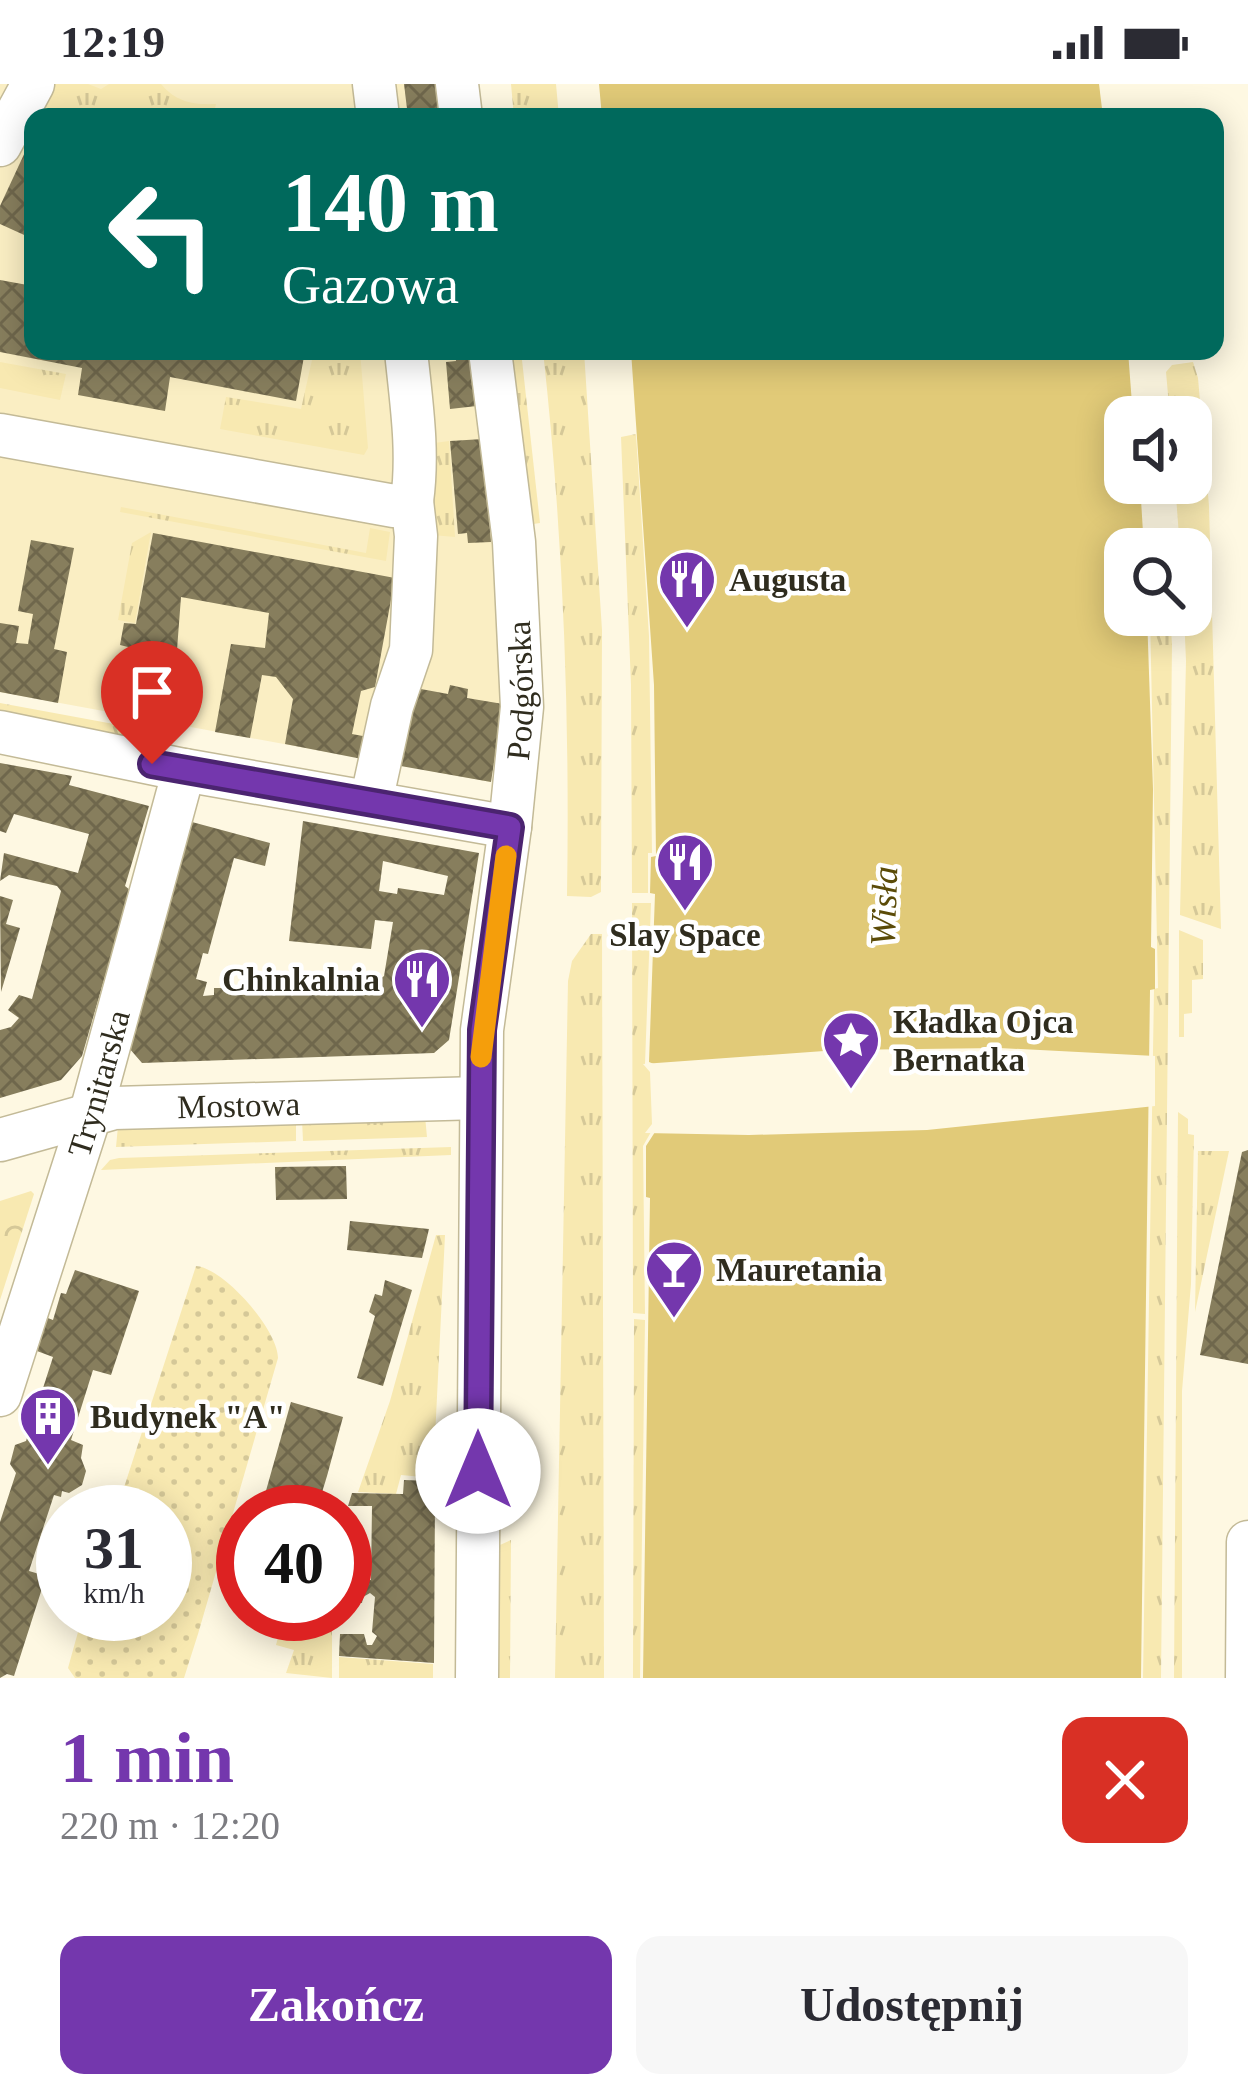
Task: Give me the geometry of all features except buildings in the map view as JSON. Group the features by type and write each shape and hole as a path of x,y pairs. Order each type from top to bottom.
{"street":[{"path":"0,146 33,84"},
{"path":"371,802 392,706 411,650 416,453 407,360"},
{"name":"Podgórska","path":"477,1678 482,1030 522,706 514,542 491,360"},
{"path":"0,436 365,503 394,506 412,501"},
{"path":"0,732 184,770 510,827"},
{"name":"Trynitarska","path":"0,1395 91,1112 184,770"},
{"name":"Mostowa","path":"0,1140 91,1112 480,1098"},
{"path":"1247,1678 1248,1542"}],"shaded area":[{"path":"0,84 437,84 440,108 24,108 24,360 473,360 494,539 503,704 491,782 0,692"}],"green space":[{"path":"54,84 101,89 109,84 161,84 186,101 216,104 215,108 42,108"},
{"path":"511,84 556,84 558,108 513,108"},
{"path":"312,360 361,360 368,448 364,455 220,429 226,397 301,409"},
{"path":"508,360 522,360 540,523 527,525"},
{"path":"544,360 585,360 602,630 601,892 591,897 567,896 564,623"},
{"path":"0,362 66,374 60,400 0,388"},
{"path":"1193,362 1200,396 1168,396 1166,372 1172,365"},
{"path":"636,434 649,636 652,853 648,853 648,893 632,893 631,685 621,437"},
{"path":"449,441 455,537 432,535 427,444"},
{"path":"1177,504 1209,504 1210,528 1178,528"},
{"path":"121,507 366,553 370,528 390,532 386,561 120,512"},
{"path":"151,532 135,623 118,620 132,543"},
{"path":"1212,612 1221,929 1180,915 1185,636 1212,636"},
{"path":"1150,636 1171,636 1161,1678 1143,1678 1154,989 1158,988"},
{"path":"0,703 168,734 165,746 0,716"},
{"path":"632,903 651,903 645,1064 652,1067 655,1125 643,1146 645,1314 633,1313"},
{"path":"1179,930 1203,940 1203,979 1192,980 1192,1013 1184,1014 1184,1037 1179,1037"},
{"path":"591,934 602,934 604,1678 555,1678 568,981 572,961"},
{"path":"1178,1112 1188,1119 1188,1134 1194,1135 1191,1284 1182,1391 1182,1678 1174,1678"},
{"path":"425,1116 427,1137 303,1141 302,1120"},
{"path":"296,1120 296,1141 116,1147 118,1126"},
{"path":"451,1147 451,1155 101,1170 119,1158"},
{"path":"1198,1151 1229,1151 1195,1312"},
{"path":"34,1194 0,1300 0,1201"},
{"path":"436,1235 445,1235 433,1478 401,1475 396,1494 372,1493 372,1485 360,1485 390,1401"},
{"path":"196,1266 208,1269 259,1317 278,1358 241,1485 216,1485 216,1572 184,1678 75,1678 68,1668 76,1641 192,1641 192,1485 125,1485"},
{"path":"634,1319 645,1320 640,1678 633,1678"},
{"path":"511,1540 510,1678 489,1678 491,1549"},
{"path":"277,1641 332,1641 332,1678 286,1673 294,1650 276,1645"},
{"path":"339,1657 433,1664 433,1678 339,1678"}],"water":[{"path":"599,84 1099,84 1102,108 601,108"},
{"name":"Wisła","path":"632,360 1129,360 1131,396 1104,396 1104,504 1141,504 1143,528 1104,528 1104,636 1148,636 1155,989 1150,990 1141,1678 643,1678 650,1198 646,1197 646,1146 655,1132 654,1064 649,1062 655,894 650,893 651,857 656,856 654,685"}],"pier":[{"name":"Kładka Ojca Bernatka","path":"999,1048 1155,1056 1155,1106 927,1130 645,1133 652,1124 650,1072 643,1064 838,1050"}],"slow traffic":[{"path":"481,1057 506,856"}],"place":[{"name":"Augusta","path":"687,630"},
{"name":"Slay Space","path":"685,913"},
{"name":"Chinkalnia","path":"422,1030"},
{"name":"Kładka Ojca Bernatka","path":"851,1091"},
{"name":"Mauretania","path":"674,1320"},
{"name":"Budynek \"A\"","path":"48,1467"}],"route":[{"path":"152,764 510,827 482,1030 478,1471"}]}
